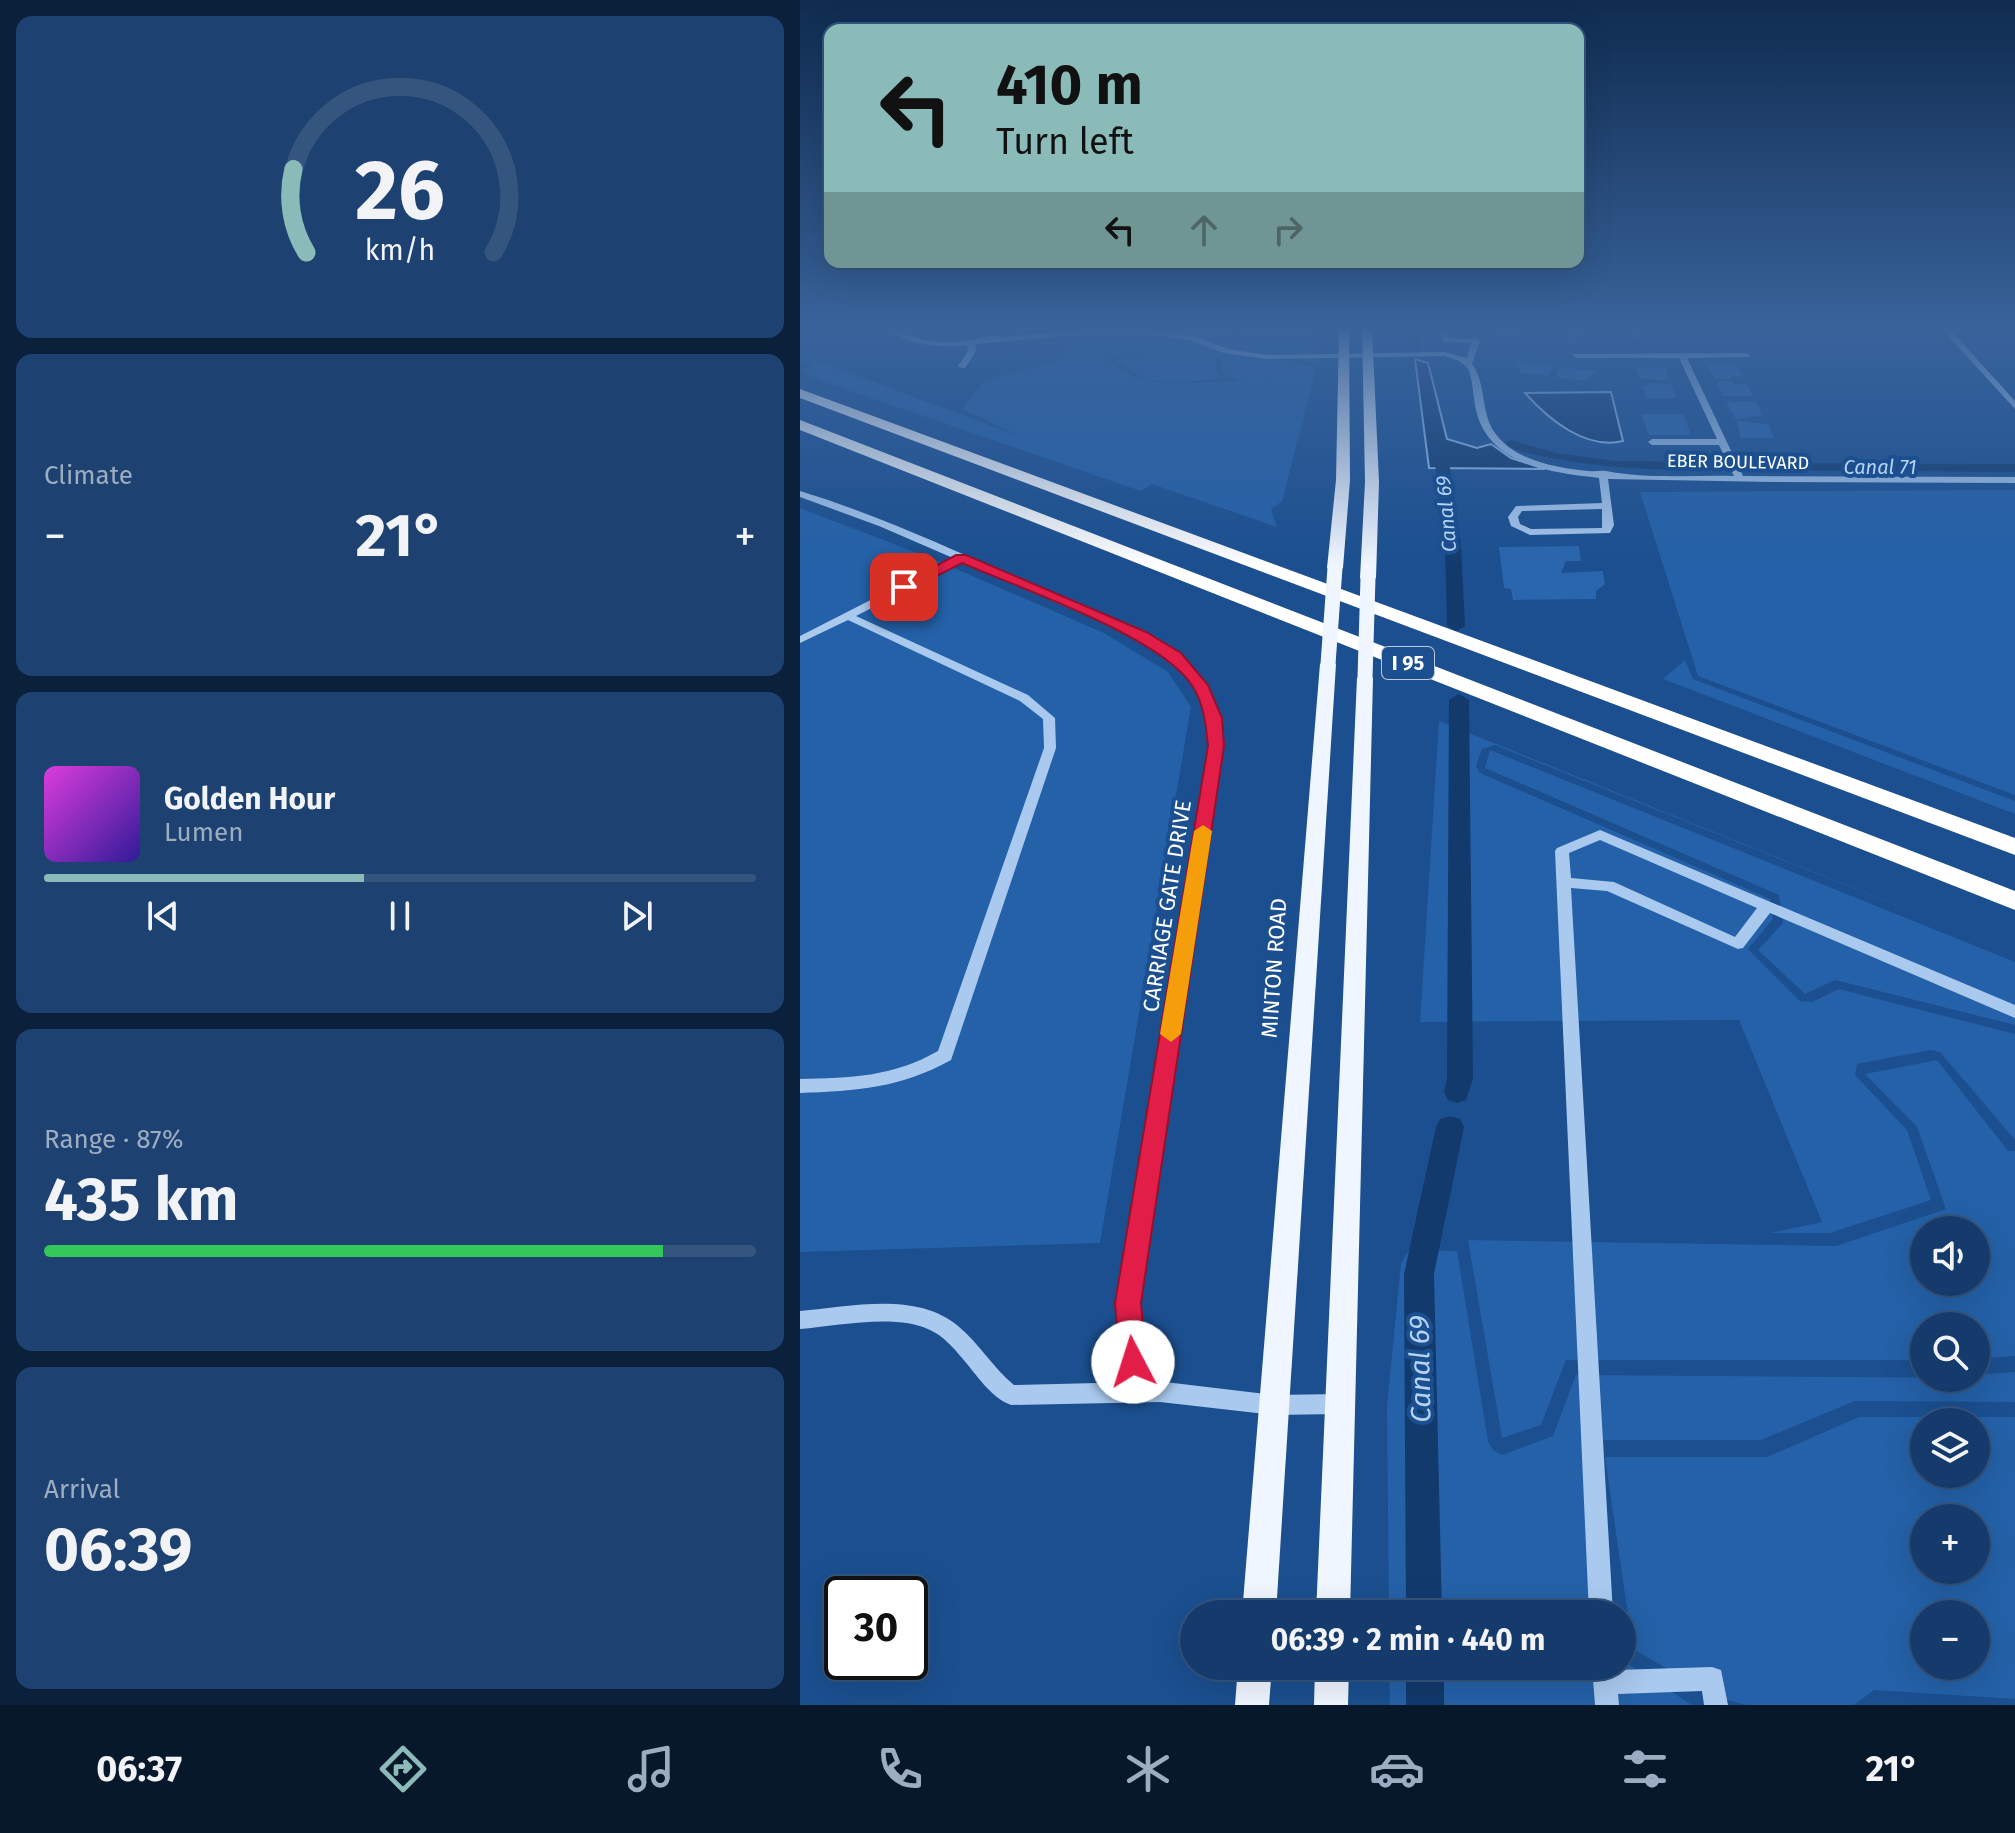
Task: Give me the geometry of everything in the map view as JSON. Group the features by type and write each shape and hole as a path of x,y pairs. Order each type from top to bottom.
{"highway":[{"name":"I 95","path":"836,407 2015,847"},
{"name":"I 95","path":"800,425 2015,901"}],"main road":[{"name":"MINTON ROAD","path":"1260,1600 1343,480 1343,407"},
{"path":"1333,1600 1372,482 1369,407"},
{"path":"1252,1705 1254,1680"},
{"path":"1331,1705 1332,1680"}],"street":[{"name":"EBER BOULEVARD","path":"1478,407 1493,438 1515,455 1557,468 1740,479 2015,480"},
{"path":"1706,407 1740,479"},
{"path":"1652,442 1722,442"},
{"path":"1603,473 1609,525 1606,531 1530,532 1516,526 1513,517 1519,508 1606,506"},
{"name":"CARRIAGE GATE DRIVE","path":"800,494 961,558 1140,635 1175,657 1200,685 1214,718 1216,746 1128,1303 1133,1362 1160,1392"},
{"path":"800,640 961,558"},
{"path":"800,1086 880,1083 919,1072 945,1055 1050,748 1049,718 1024,698 848,616"},
{"path":"1600,1600 1562,851 1600,835 2015,1012"},
{"path":"1564,883 1609,886 1738,944 1767,906"},
{"path":"800,1320 919,1315 942,1325 991,1381 1011,1395 1160,1392 1274,1405 1339,1404"},
{"path":"1606,1684 1712,1679 1716,1705"}],"shaded area":[{"path":"896,407 940,407 1019,436 962,409 964,407 1306,407 1282,501 1271,509 1277,527 1152,484 1141,491"},
{"path":"1421,407 1439,407 1447,439 1477,448 1491,444 1511,458 1545,469 1429,468"},
{"path":"1539,407 1615,407 1623,441 1609,443 1582,437"},
{"path":"2015,490 2015,795 1698,676 1640,492"},
{"path":"800,508 938,561 1104,633 1168,672 1191,707 1100,1243 800,1252"},
{"path":"1685,660 1693,679 2015,801 2015,814 1663,679"},
{"path":"1439,721 2015,953 1495,745 1482,749 1476,766 1480,773 1770,899 1773,919 1748,949 1800,1001 1812,1002 1839,989 2015,1034 2015,1140 1940,1052 1931,1050 1857,1064 1855,1075 1907,1130 1931,1200 1830,1233 1770,1233 1822,1222 1739,1020 1420,1022"},
{"path":"1490,750 2015,962 2015,1025 1835,980 1805,994 1758,950 1783,923 1779,895 1485,768"},
{"path":"1937,1060 2008,1151 2015,1151 2015,1356 1990,1358 1990,1312 1910,1312 1910,1360 1566,1360 1541,1425 1502,1438 1468,1240 1836,1246 1910,1221 1910,1296 1990,1296 1990,1216 1925,1216 1946,1209 1917,1127 1865,1074"},
{"path":"1409,1250 1457,1251 1488,1441 1493,1450 1502,1455 1553,1436 1576,1375 1910,1378 1910,1392 1990,1392 1990,1374 2015,1372 2015,1402 1855,1401 1761,1440 1603,1440 1612,1600 1389,1600 1387,1406 1401,1264"},
{"path":"1859,1417 1910,1417 1910,1488 1990,1488 1990,1417 2015,1417 2015,1699 1874,1690 1854,1705 1746,1705 1714,1696 1636,1651 1636,1600 1626,1600 1605,1457 1767,1457"},
{"path":"1636,1669 1692,1705 1390,1705 1389,1680 1636,1680"}],"building":[{"path":"1729,407 1758,407 1763,415 1736,419"},
{"path":"1641,414 1683,414 1691,435 1649,435"},
{"path":"1737,421 1768,424 1774,438 1741,438"},
{"path":"1579,546 1581,561 1566,561 1561,573 1603,571 1605,584 1596,591 1596,599 1513,600 1511,589 1504,588 1499,547"}],"waterway":[{"name":"Canal 69","path":"1439,440 1453,545 1456,626"},
{"name":"Canal 71","path":"1511,444 1555,457 1616,465 1722,466"},
{"name":"Canal 71","path":"1745,466 2015,468"},
{"name":"Canal 69","path":"1457,1092 1460,1078 1459,700"},
{"name":"Canal 69","path":"1424,1600 1419,1274 1450,1127"},
{"name":"Canal 69","path":"1425,1680 1425,1705"}],"slow traffic":[{"path":"1171,1034 1203,831"}],"route":[{"path":"904,587 961,558 1140,635 1175,657 1200,685 1214,718 1216,746 1128,1303 1133,1362"}]}
